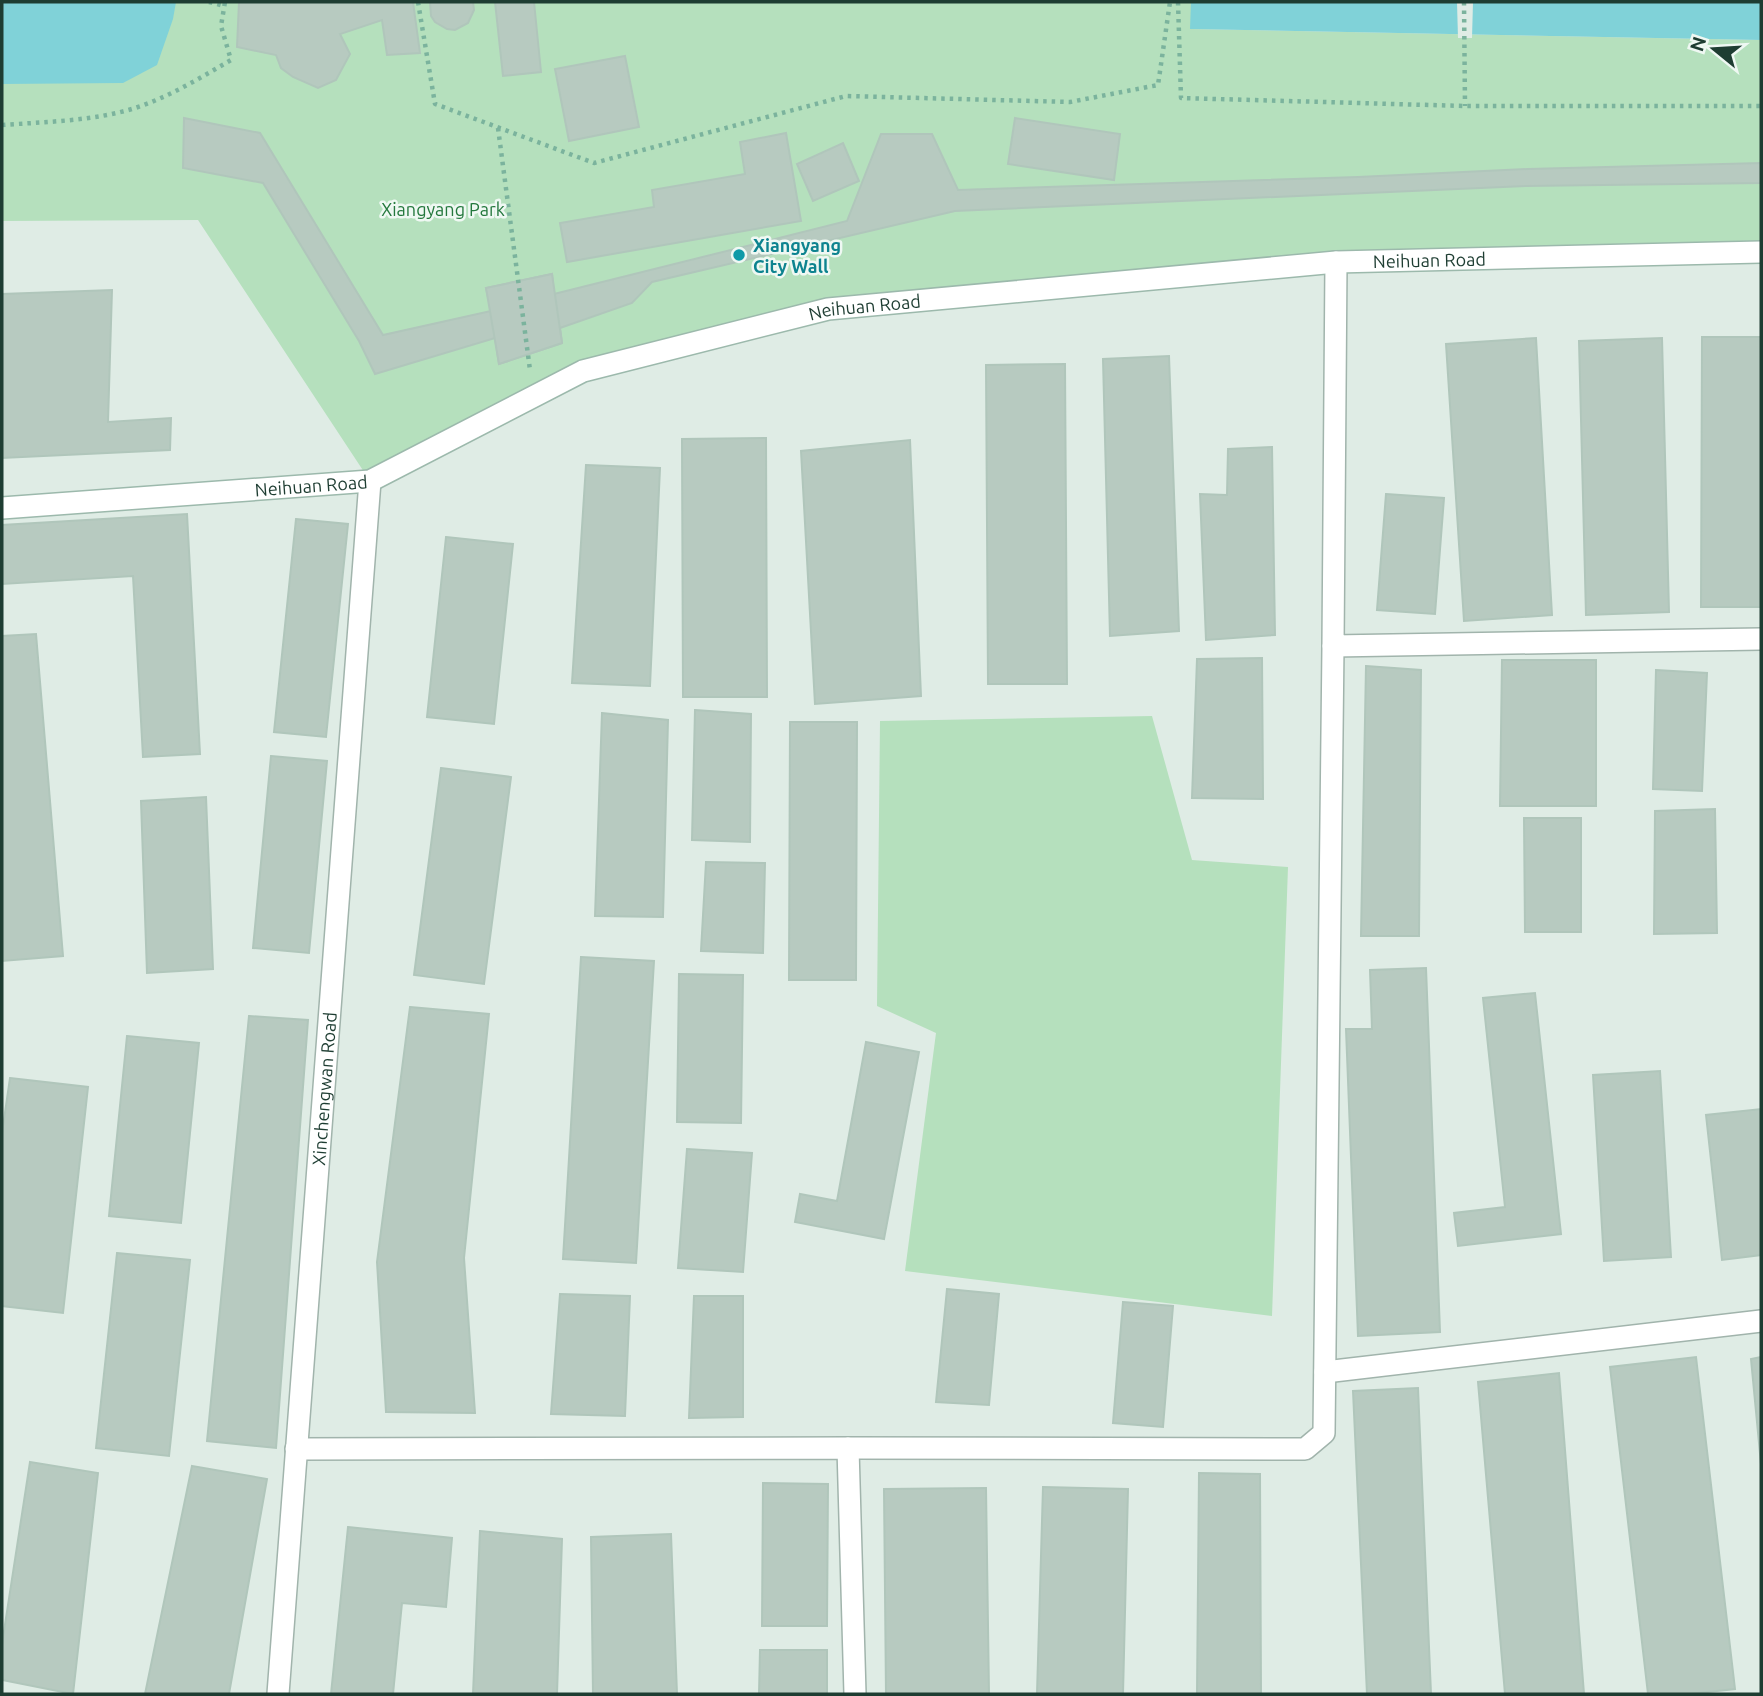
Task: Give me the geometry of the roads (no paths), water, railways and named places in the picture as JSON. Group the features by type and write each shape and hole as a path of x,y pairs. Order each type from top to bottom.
{"street":[{"name":"Neihuan Road","path":"2,508 370,481 583,371 828,309 1336,262 1761,252"},
{"path":"296,1449 1305,1449 1324,1433 1336,262"},
{"name":"Xinchengwan Road","path":"278,1694 370,481"},
{"path":"1333,646 1761,639"},
{"path":"1325,1372 1761,1321"},
{"path":"848,1448 855,1694"}],"water":[{"path":"2,2 176,2 157,65 123,83 2,84"},
{"path":"1191,2 1761,2 1761,40 1190,29"}],"place":[{"name":"Xiangyang City Wall","path":"739,255"}],"park label":[{"name":"Xiangyang Park","path":"443,209"}]}
